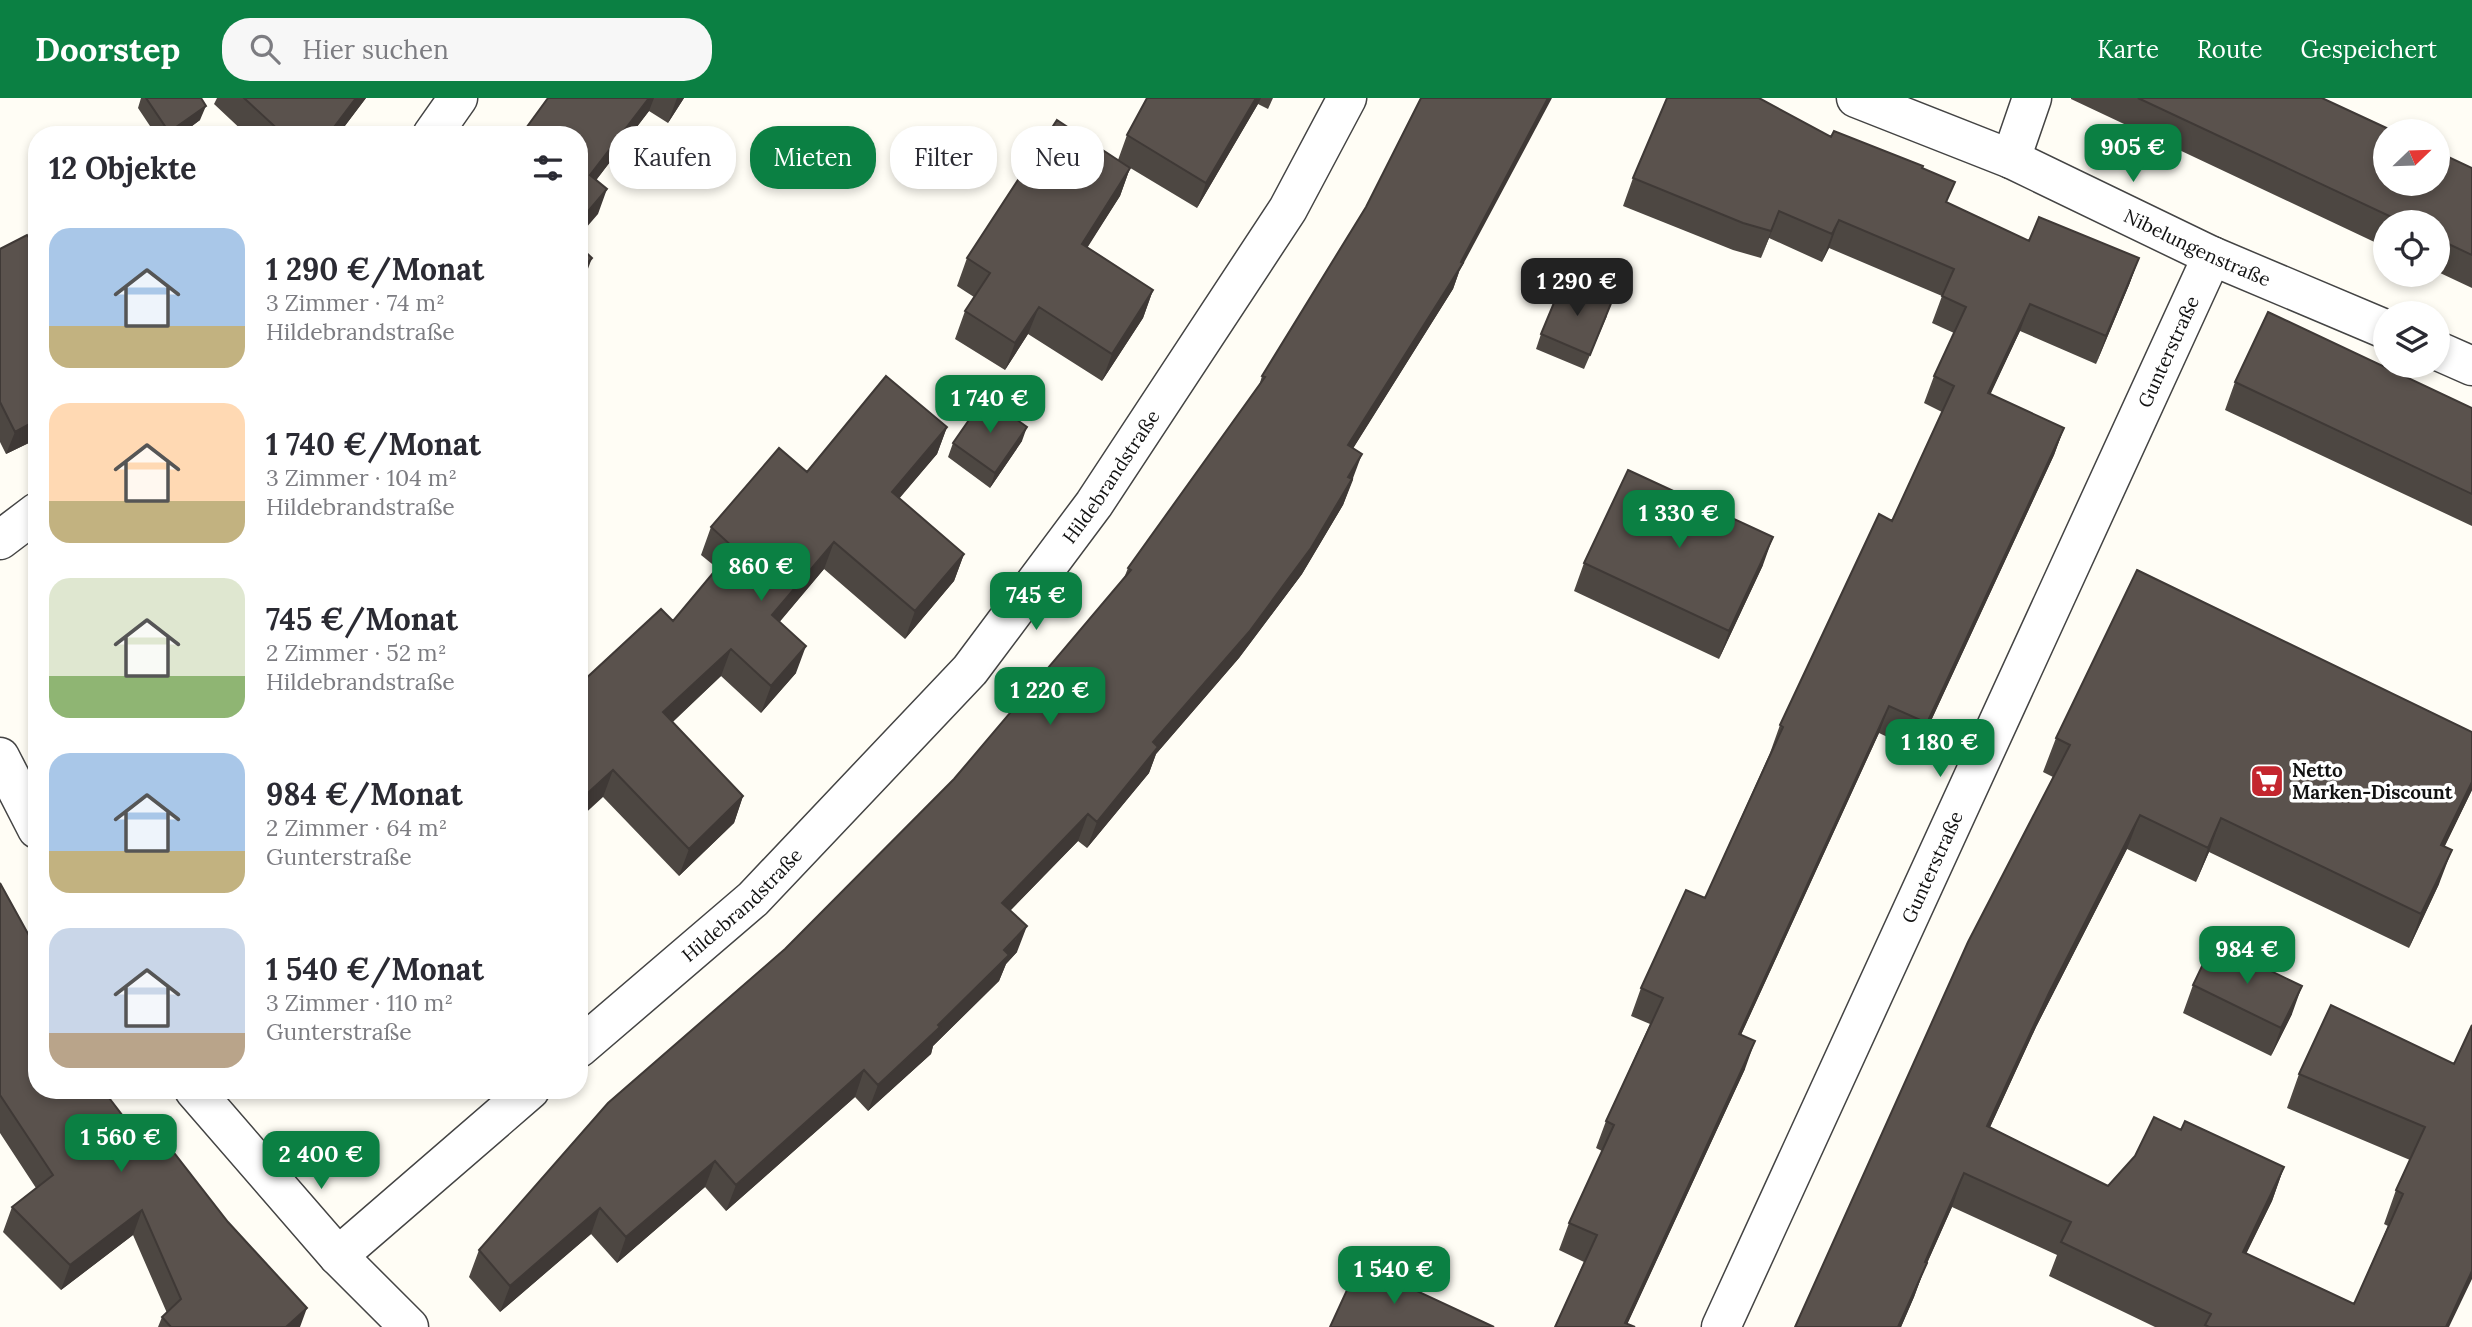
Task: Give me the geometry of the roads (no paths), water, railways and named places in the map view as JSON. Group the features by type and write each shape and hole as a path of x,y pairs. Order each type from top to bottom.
{"street":[{"path":"438,126 458,98"},
{"name":"Hildebrandstraße","path":"588,1040 753,899 970,670 1094,504 1281,220 1347,98"},
{"name":"Nibelungenstraße","path":"1856,98 2011,159 2212,256 2373,324"},
{"path":"2011,159 2032,98"},
{"name":"Gunterstraße","path":"1721,1327 2212,256"},
{"path":"2450,356 2472,366"},
{"path":"0,540 28,519"},
{"path":"0,757 28,811"},
{"path":"202,1099 338,1256 409,1327"},
{"path":"338,1256 520,1099"}],"place":[{"name":"Netto Marken-Discount","path":"2267,781"}]}
